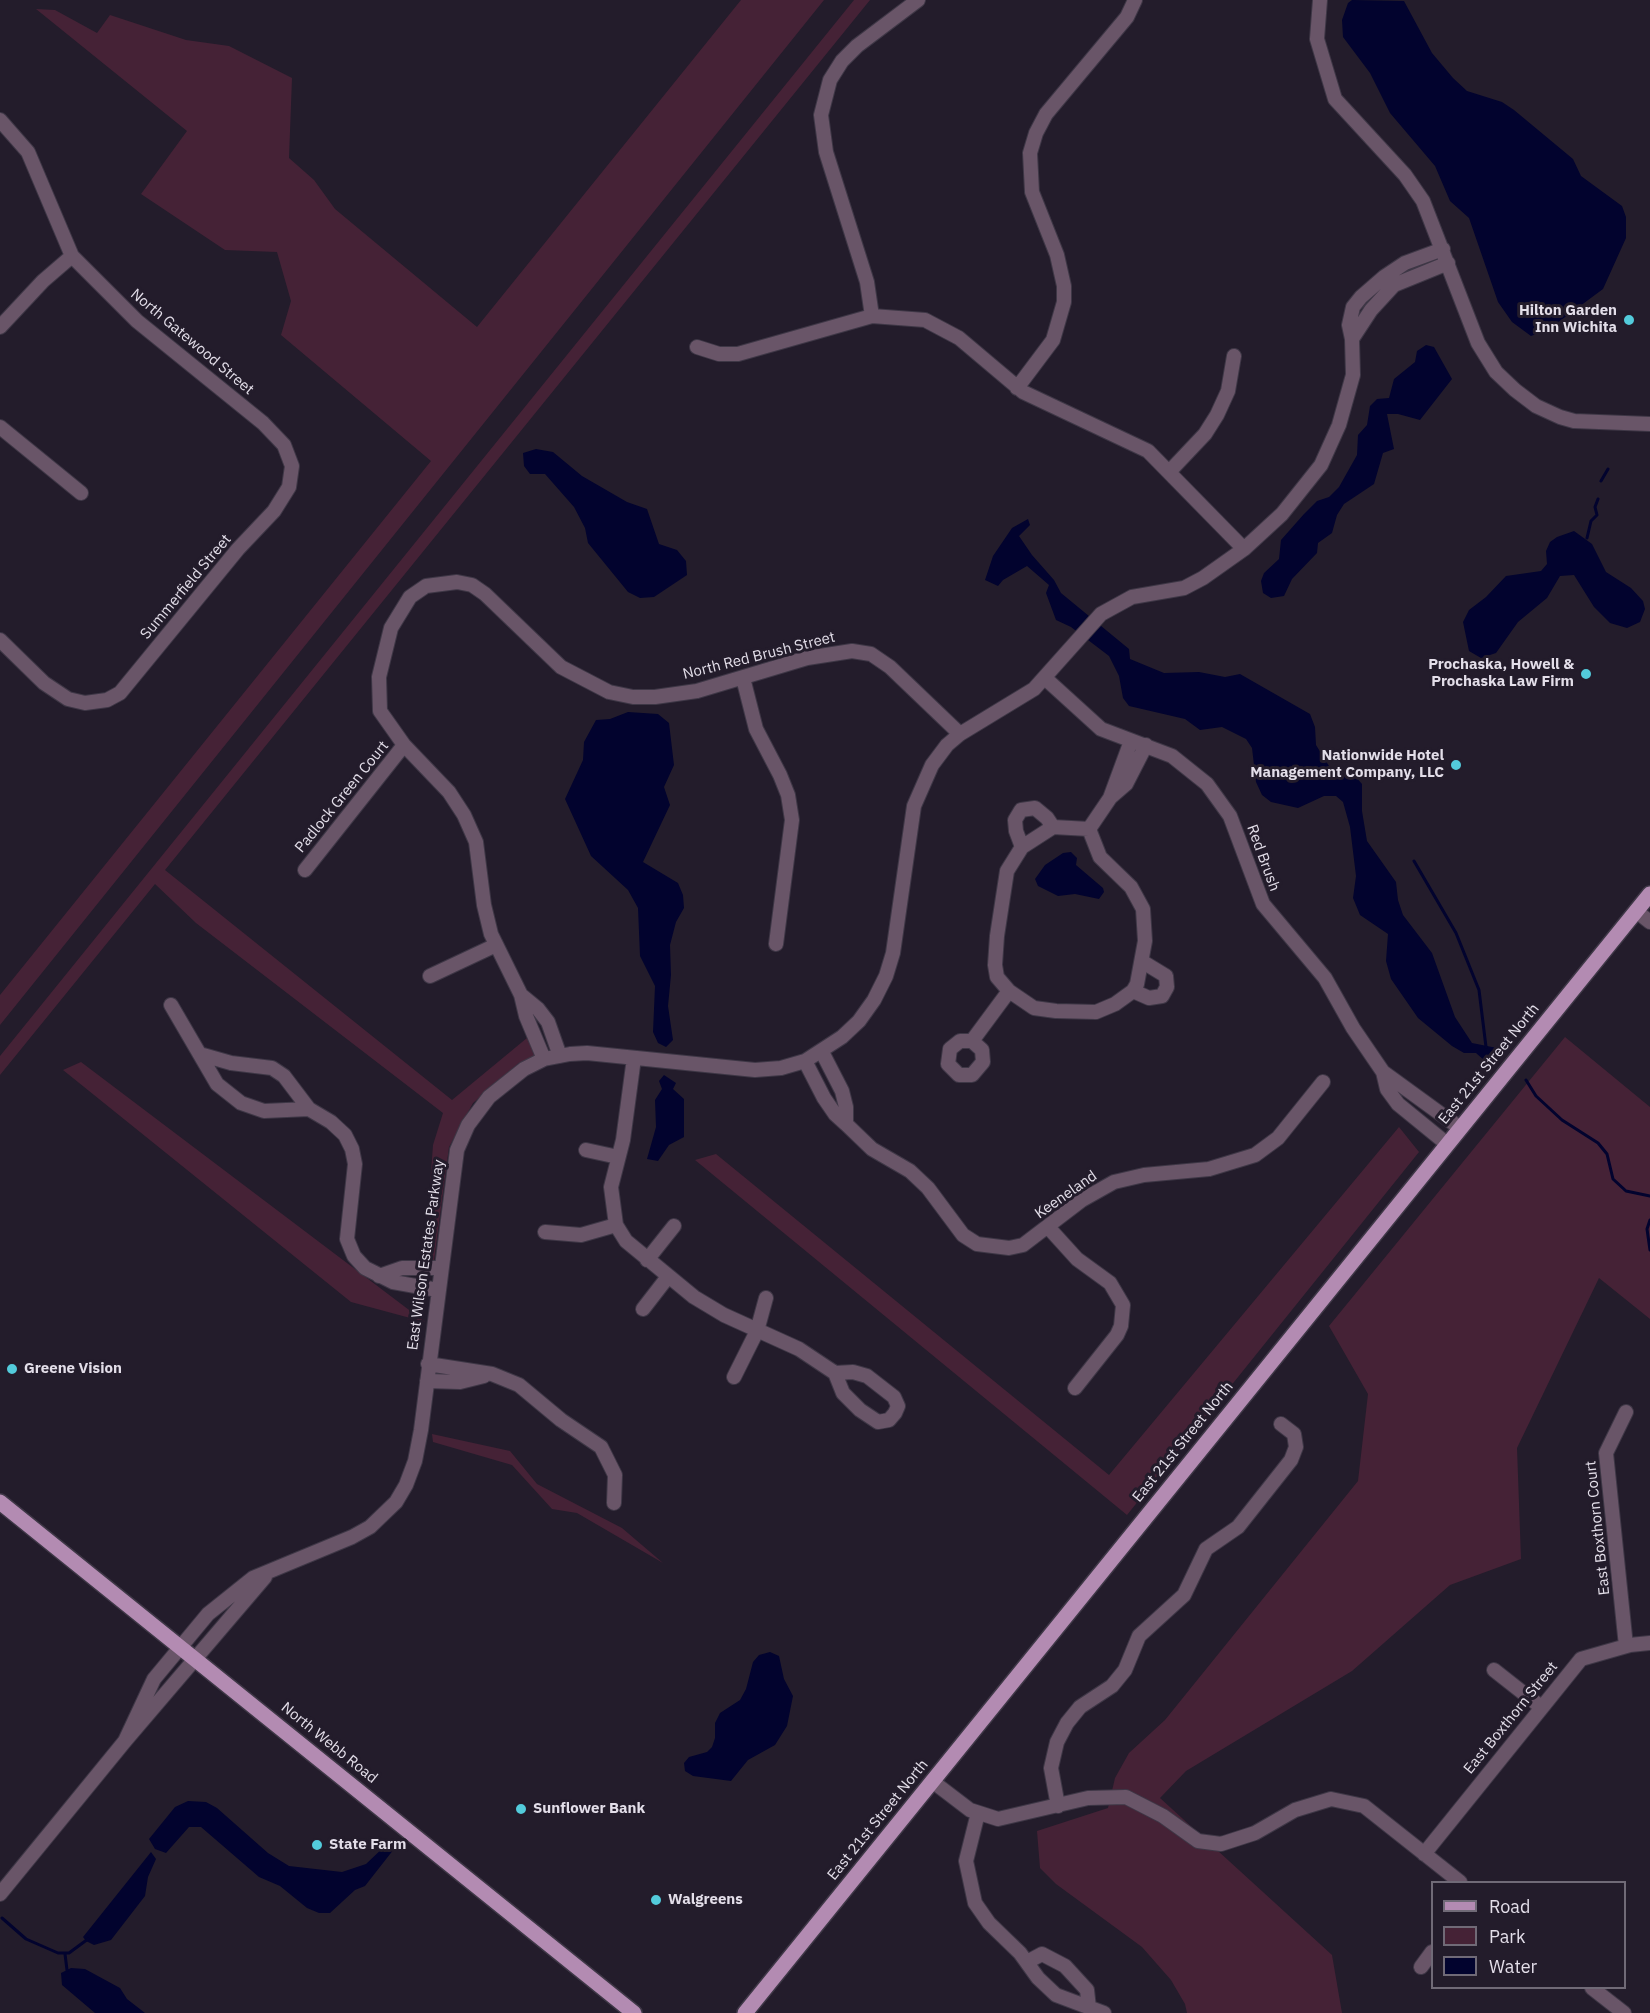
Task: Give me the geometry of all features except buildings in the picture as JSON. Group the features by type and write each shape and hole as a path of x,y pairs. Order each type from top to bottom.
{"main road":[{"name":"East 21st Street North","path":"745,2013 1650,894"},
{"name":"North Webb Road","path":"0,1502 634,2013"}],"street":[{"path":"872,316 867,282 826,152 821,115 830,80 842,61 857,46 918,0"},
{"path":"1017,388 1053,340 1064,302 1064,286 1057,255 1032,192 1030,153 1036,133 1046,114 1127,16 1135,0"},
{"path":"1320,0 1317,39 1335,99 1405,175 1423,201 1478,343 1496,372 1536,405 1574,421 1650,424"},
{"name":"North Gatewood Street","path":"0,120 28,152 72,256 137,321 263,423 284,445 291,466"},
{"name":"East Wilson Estates Parkway","path":"125,1741 154,1679 180,1646 237,1588 273,1569 352,1538 370,1527 396,1502 406,1485 415,1461 457,1150 468,1125 489,1097 524,1069 544,1059 587,1053 755,1070 781,1068 822,1052 860,1021 886,976 893,953 914,806 932,765 960,734 1013,704 1046,679 1101,614 1132,597 1184,588 1203,578 1244,549 1289,506 1321,465 1332,443 1353,375 1352,339 1348,325 1353,307 1361,297 1405,263 1443,249"},
{"path":"0,327 43,281 72,256"},
{"path":"1352,339 1371,310 1394,285 1448,263"},
{"path":"698,347 719,354 748,352 872,316 900,316 925,320 944,327 1017,388 1046,405 1127,439 1148,451 1244,549"},
{"path":"1170,471 1206,434 1217,415 1228,391 1234,356"},
{"path":"0,427 81,493"},
{"name":"Summerfield Street","path":"0,640 44,683 68,699 82,702 107,700 120,693 133,680 201,594 274,511 289,487 291,466"},
{"name":"North Red Brush Street","path":"404,745 380,711 379,677 391,627 410,597 432,585 457,582 472,585 485,594 561,667 592,686 609,692 655,697 697,692 830,653 852,651 871,654 916,690 960,734"},
{"path":"743,678 756,729 788,795 792,820 776,944"},
{"path":"1046,679 1101,729 1131,741 1110,798 1089,829"},
{"name":"Red Brush","path":"1131,741 1172,756 1191,769 1220,800 1230,816 1263,904 1326,978 1353,1028 1383,1072 1460,1128"},
{"path":"404,745 449,792 464,815 476,842 484,905 496,945 521,995 525,1016 544,1059"},
{"name":"Padlock Green Court","path":"305,870 404,745"},
{"path":"1110,798 1126,784 1146,745"},
{"path":"1022,847 1015,820 1021,810 1029,807 1035,808 1047,818 1053,828"},
{"path":"1053,828 1089,829 1100,857 1131,887 1143,909 1145,941 1143,962 1133,991 1115,1004 1096,1012 1034,1008 1009,992 998,977 995,965 1007,871 1022,847 1053,828"},
{"path":"1636,911 1650,922"},
{"path":"430,976 496,945"},
{"path":"1133,991 1149,998 1161,996 1167,987 1166,976 1143,962"},
{"path":"972,1041 1009,992"},
{"path":"521,995 538,1009 548,1022 560,1056"},
{"path":"171,1005 217,1084 241,1103 264,1111 309,1109"},
{"path":"822,1052 842,1091 846,1107 846,1124"},
{"path":"202,1055 231,1063 272,1068 284,1076 309,1109 331,1122 345,1135 352,1149 355,1164 347,1239 354,1256 379,1276 393,1282 438,1290"},
{"path":"634,1058 623,1140 611,1187 616,1225 627,1241 667,1278 714,1309 799,1349 835,1372 853,1372 867,1376 894,1398 898,1406 895,1413 888,1420 879,1422 869,1416 843,1393 835,1372"},
{"name":"Keeneland","path":"805,1060 824,1098 835,1114 872,1149 910,1171 928,1188 963,1235 977,1244 1009,1248 1023,1245 1082,1200 1114,1182 1144,1175 1209,1169 1255,1155 1278,1138 1323,1082"},
{"name":"Red Brush","path":"1383,1072 1387,1089 1398,1104 1447,1144"},
{"path":"586,1150 618,1157"},
{"path":"545,1232 581,1235 616,1225"},
{"path":"647,1260 674,1226"},
{"path":"1048,1227 1077,1259 1110,1283 1123,1305 1121,1326 1117,1335 1075,1388"},
{"path":"379,1276 402,1268 441,1268"},
{"path":"643,1309 667,1278"},
{"path":"734,1377 757,1331 766,1298"},
{"path":"428,1364 492,1374 519,1384 561,1420 601,1447 615,1475 614,1503"},
{"path":"427,1381 460,1382 492,1374"},
{"name":"East Boxthorn Court","path":"1626,1412 1606,1453 1626,1646"},
{"path":"1058,1806 1051,1768 1057,1742 1067,1723 1080,1707 1112,1686 1125,1670 1139,1636 1184,1595 1206,1549 1238,1527 1292,1460 1296,1447 1294,1434 1281,1424"},
{"name":"East Wilson Estates Parkway","path":"125,1741 249,1593 273,1569"},
{"name":"East Boxthorn Street","path":"1424,1854 1581,1659 1626,1646 1650,1643"},
{"path":"1494,1670 1541,1707"},
{"path":"0,1894 125,1741"},
{"path":"932,1781 970,1810 998,1819 1088,1798 1126,1797 1163,1816 1198,1841 1221,1844 1255,1833 1295,1810 1331,1799 1364,1806 1459,1881"},
{"path":"978,1813 966,1861 975,1903 989,1923 1056,1995 1104,2013"},
{"path":"1421,1967 1431,1953"},
{"path":"1027,1962 1042,1954 1065,1966 1087,1990 1089,2008"},
{"path":"1593,1989 1621,2012"}],"green space":[{"path":"741,0 824,0 0,1025 0,995 431,461 281,335 291,301 277,252 225,250 141,194 187,131 36,9 55,10 97,33 110,15 186,40 229,46 292,78 289,158 314,180 335,209 477,327"},
{"path":"854,0 870,0 165,870 452,1100 533,1033 544,1059 519,1063 473,1103 449,1147 434,1261 424,1267 433,1145 443,1113 196,923 155,884 0,1075 0,1056"},
{"path":"1565,1037 1650,1107 1650,1319 1599,1278 1517,1448 1521,1559 1450,1585 1352,1671 1186,1771 1160,1798 1332,1955 1342,2013 1187,2013 1185,2004 1171,1980 1142,1947 1056,1884 1040,1868 1037,1831 1108,1808 1115,1778 1129,1753 1165,1720 1358,1481 1368,1394 1329,1326"},
{"path":"81,1062 425,1322 351,1302 63,1070"},
{"path":"1399,1127 1419,1152 1127,1515 695,1160 716,1154 1109,1475"},
{"path":"432,1434 510,1451 537,1484 622,1528 663,1563 577,1513 552,1509 512,1465 433,1442"}],"water":[{"path":"1352,0 1404,1 1432,53 1453,78 1467,91 1502,102 1514,110 1573,159 1581,176 1622,206 1626,217 1626,238 1603,289 1549,329 1531,336 1512,322 1498,302 1469,218 1450,201 1435,166 1390,113 1370,73 1343,37 1342,20 1348,3"},
{"path":"1426,345 1434,347 1452,379 1420,420 1398,414 1387,414 1394,449 1383,453 1374,484 1344,504 1337,515 1332,533 1318,543 1317,553 1292,579 1284,596 1271,598 1263,593 1261,581 1264,573 1279,559 1281,540 1317,501 1329,497 1339,487 1357,455 1358,435 1367,425 1370,406 1377,399 1389,398 1394,379 1415,362 1417,351"},
{"path":"536,449 553,452 582,476 627,502 647,509 659,544 677,550 686,561 687,575 654,597 640,598 628,592 588,543 585,528 574,507 545,474 530,474 524,466 523,453"},
{"path":"1028,519 1030,525 1019,536 1032,555 1054,580 1061,593 1129,649 1130,659 1164,673 1199,672 1225,677 1240,674 1310,714 1315,727 1316,745 1329,766 1337,772 1355,776 1362,784 1362,811 1367,841 1396,882 1403,915 1432,953 1455,1017 1472,1043 1497,1048 1485,1061 1476,1053 1464,1053 1452,1046 1418,1018 1391,979 1386,961 1388,934 1360,915 1353,898 1356,876 1350,827 1343,802 1336,796 1324,796 1298,808 1271,802 1262,795 1256,782 1252,748 1246,739 1222,727 1200,730 1185,719 1129,706 1123,698 1119,676 1109,656 1071,627 1056,620 1046,593 1049,585 1027,566 1003,580 998,586 985,580 993,556 1012,528"},
{"path":"1574,531 1592,544 1606,572 1631,588 1643,601 1645,609 1640,622 1627,628 1610,623 1594,607 1574,575 1560,576 1547,598 1518,622 1496,653 1481,658 1469,651 1463,622 1469,610 1486,597 1506,576 1541,571 1547,564 1546,551 1550,542"},
{"path":"628,712 658,714 669,723 674,765 664,787 670,805 643,862 678,883 683,895 684,908 676,922 670,945 671,975 668,1006 673,1040 666,1047 658,1043 653,1032 655,986 640,956 638,908 628,890 591,856 565,799 583,760 584,742 596,720 610,719"},
{"path":"1071,852 1077,858 1076,865 1103,888 1104,892 1099,899 1075,894 1058,896 1038,886 1035,879 1045,865 1063,853"},
{"path":"664,1075 676,1083 673,1089 684,1099 684,1137 669,1145 658,1161 647,1159 656,1127 655,1100 662,1089 659,1081"},
{"path":"770,1652 779,1656 784,1679 793,1696 787,1726 775,1745 748,1760 731,1781 693,1776 685,1771 684,1763 689,1757 707,1752 712,1747 715,1738 715,1723 720,1713 740,1700 746,1689 753,1662 759,1655"},
{"path":"188,1801 206,1802 217,1808 268,1853 289,1866 342,1872 366,1864 386,1845 394,1849 365,1886 355,1890 330,1913 319,1913 307,1908 280,1886 259,1877 201,1827 189,1827 166,1853 155,1849 149,1839 175,1807"},
{"path":"151,1852 156,1859 148,1877 145,1896 111,1940 94,1945 86,1941 83,1937"},
{"path":"71,1968 85,1969 120,1988 127,1999 145,2013 95,2013 62,1985 61,1973"}],"waterway":[{"path":"1601,481 1608,469"},
{"path":"1587,538 1591,521 1597,515 1595,507 1598,499"},
{"path":"1414,861 1456,933 1479,990 1486,1047"},
{"path":"1526,1080 1536,1096 1562,1120 1598,1143 1607,1154 1613,1179 1626,1191 1650,1196"},
{"path":"1650,1220 1647,1229 1650,1250"},
{"path":"2,1918 26,1939 58,1953 69,1953 88,1939"},
{"path":"65,1954 67,1970"}],"place":[{"name":"Hilton Garden Inn Wichita","path":"1629,320"},
{"name":"Prochaska, Howell & Prochaska Law Firm","path":"1586,674"},
{"name":"Nationwide Hotel Management Company, LLC","path":"1456,765"},
{"name":"Greene Vision","path":"12,1369"},
{"name":"Sunflower Bank","path":"521,1809"},
{"name":"State Farm","path":"317,1845"},
{"name":"Walgreens","path":"656,1900"}]}
